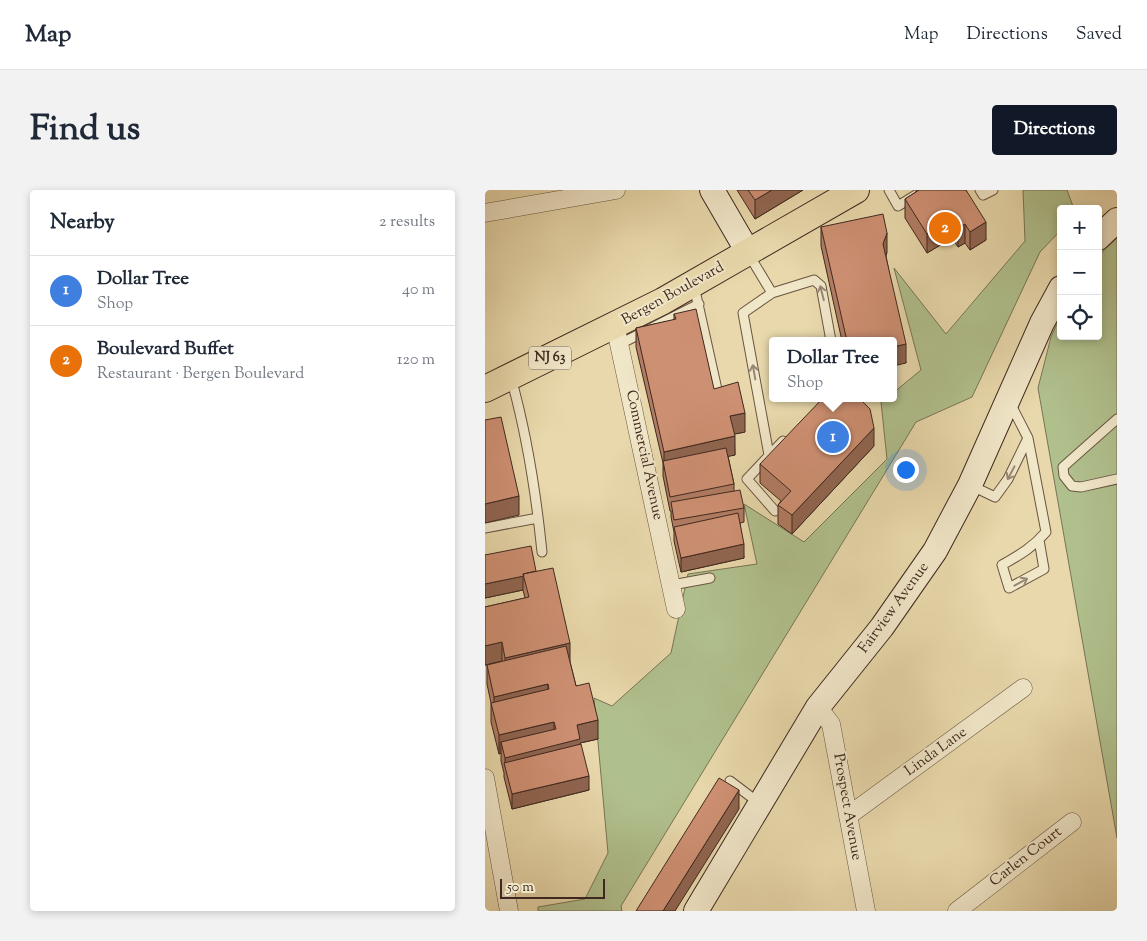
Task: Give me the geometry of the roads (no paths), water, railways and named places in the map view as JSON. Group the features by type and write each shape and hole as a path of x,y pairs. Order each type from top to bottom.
{"main road":[{"path":"713,190 747,252"},
{"name":"Bergen Boulevard","path":"485,389 618,335 696,294 747,252 856,190"},
{"path":"1102,234 1117,220"},
{"name":"Fairview Avenue","path":"696,911 818,707 910,590 935,551 970,485 1042,323 1057,295"}],"street":[{"path":"485,213 616,190"},
{"name":"Commercial Avenue","path":"618,335 676,609"},
{"name":"Linda Lane","path":"848,816 1023,688"},
{"name":"Prospect Avenue","path":"818,707 831,724 866,911"},
{"path":"485,778 509,911"},
{"name":"Carlen Court","path":"957,911 1072,822"}],"lane":[{"path":"889,190 897,206 924,190"},
{"path":"980,190 983,196 993,190"},
{"path":"747,252 772,293"},
{"path":"769,455 743,313 772,293 814,280 821,286 830,337"},
{"path":"696,294 718,394"},
{"path":"511,377 525,432 542,552"},
{"path":"1008,398 1028,438 1046,532 1039,540 1034,546 1002,565 1009,588 1044,569 1039,540"},
{"path":"1117,419 1063,467 1064,476 1072,486 1081,486 1117,478"},
{"path":"775,510 747,479 789,435"},
{"path":"970,485 995,497 1008,478 1028,438"},
{"path":"485,528 538,518"},
{"path":"672,585 710,578"},
{"path":"730,781 759,803"}],"place":[{"name":"Boulevard Buffet","path":"945,228"},
{"name":"Dollar Tree","path":"833,437"}]}
